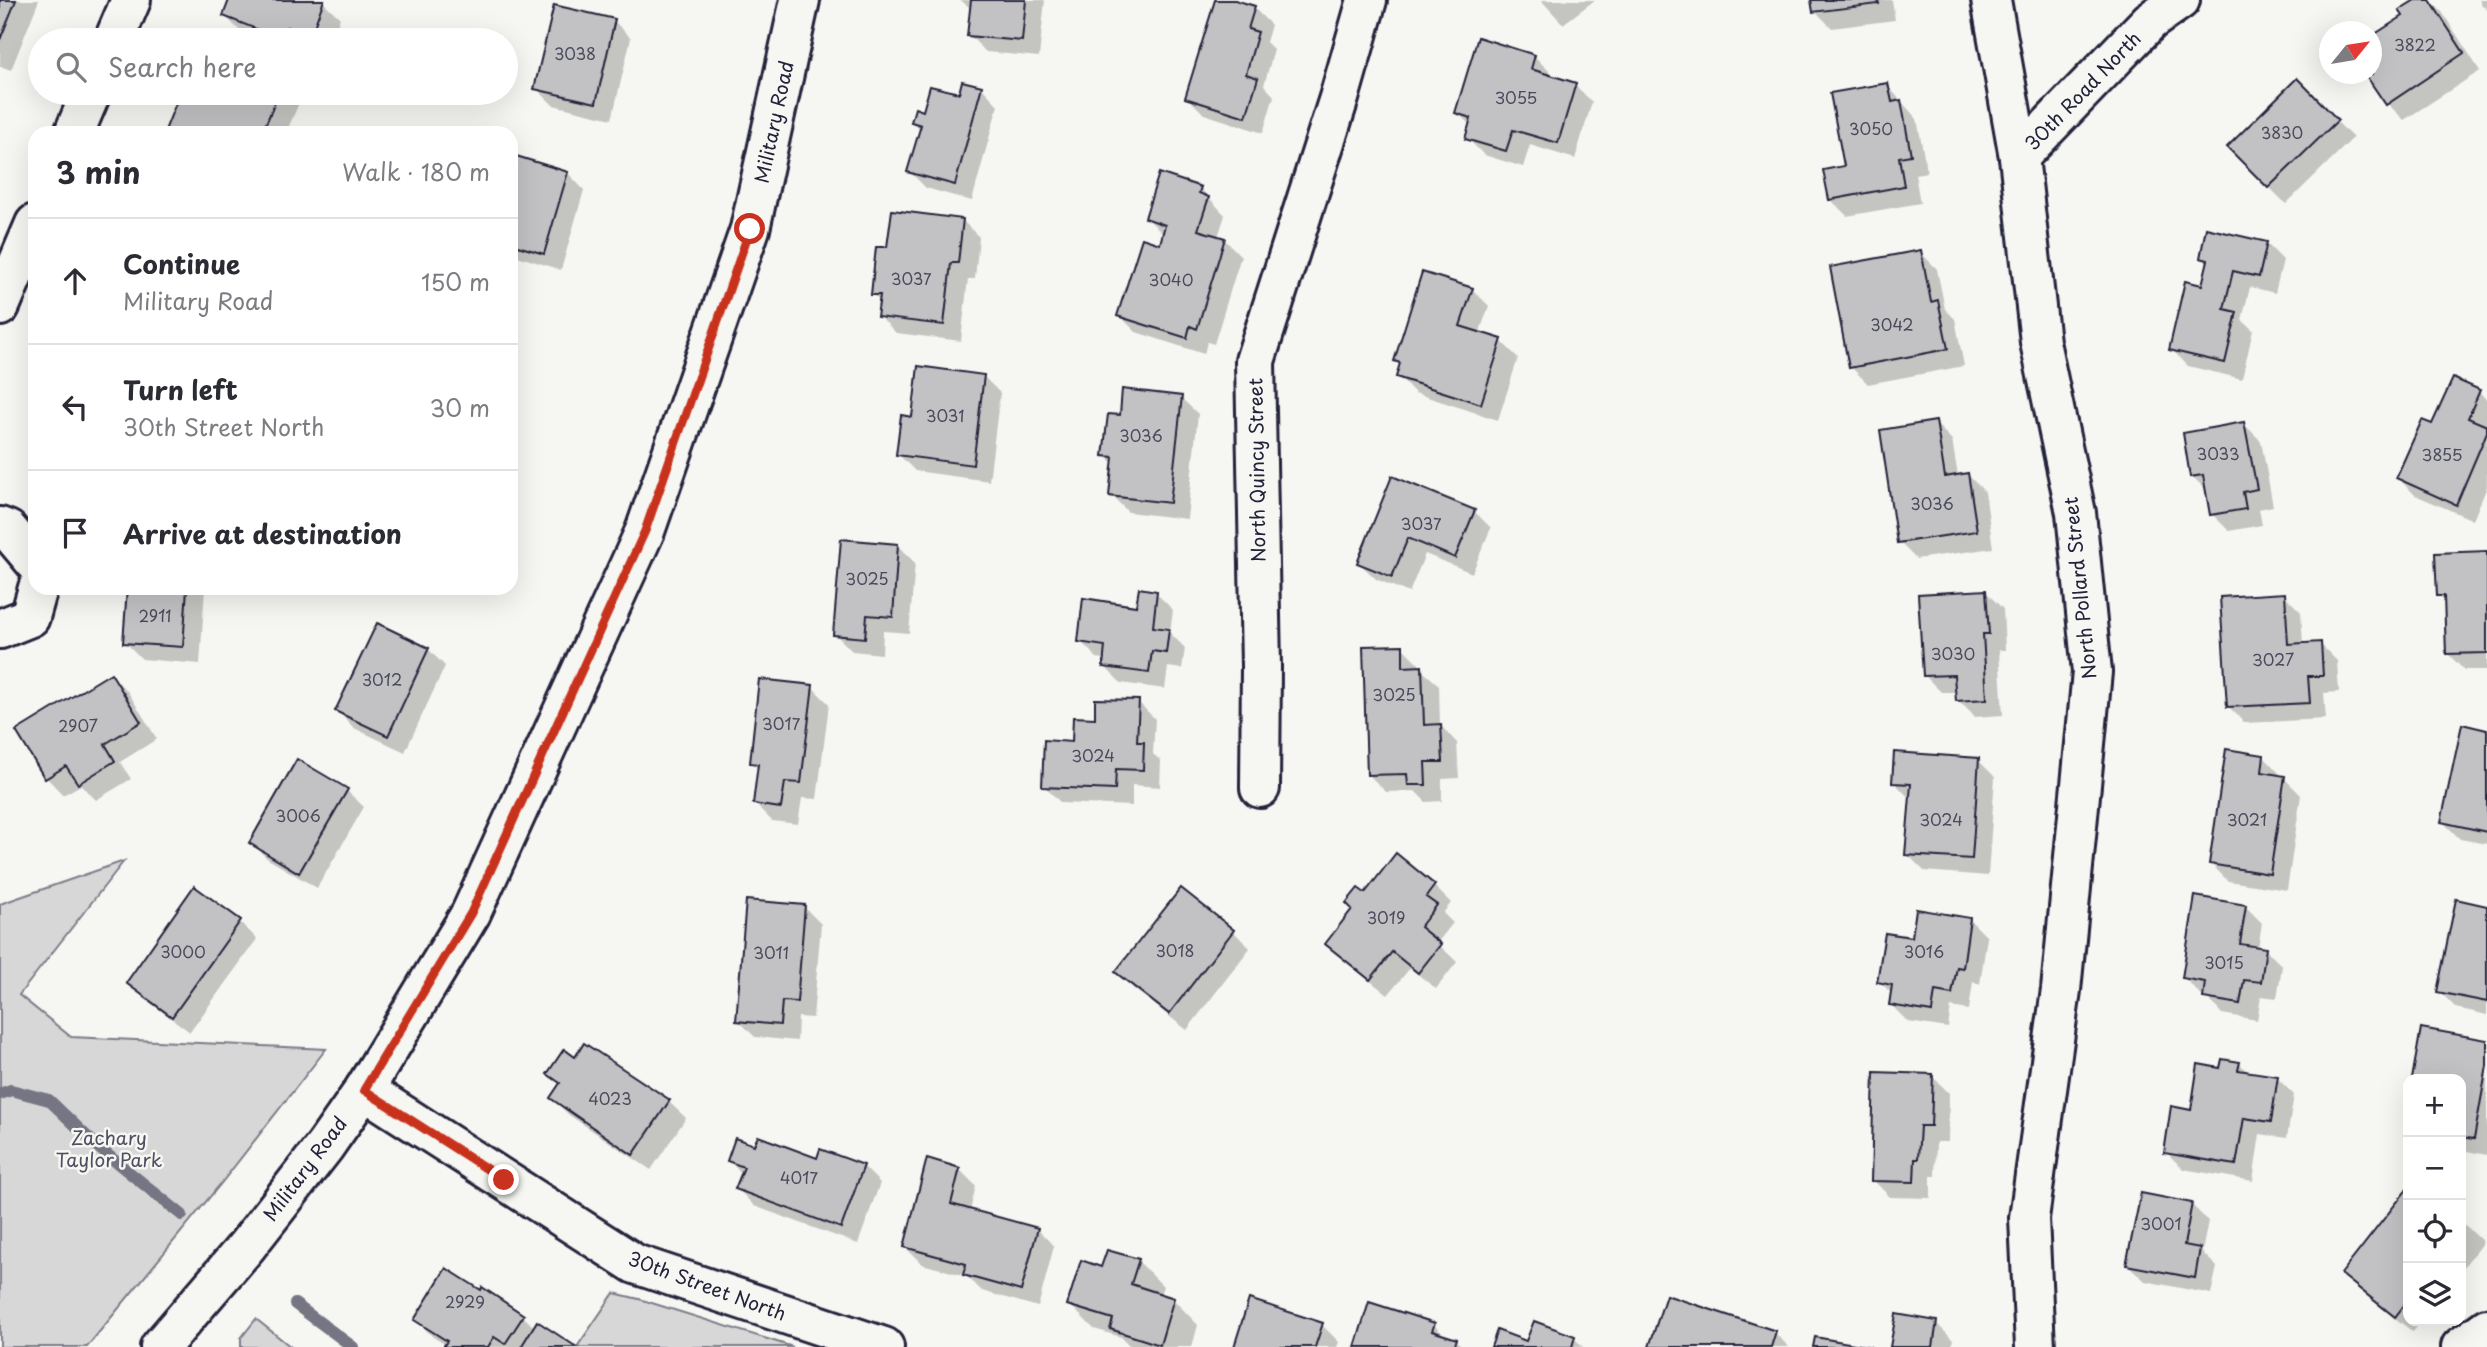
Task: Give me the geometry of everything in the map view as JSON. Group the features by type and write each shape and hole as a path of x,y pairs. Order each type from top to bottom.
{"street":[{"path":"119,28 131,0"},
{"name":"Military Road","path":"160,1347 246,1247 325,1146 364,1090 471,913 645,531 750,229 800,0"},
{"name":"North Quincy Street","path":"1259,788 1261,666 1255,361 1339,98 1367,0"},
{"name":"North Pollard Street","path":"1991,0 2019,158 2040,342 2076,513 2092,672 2061,990 2029,1218 2035,1347"},
{"name":"30th Road North","path":"2019,158 2150,21 2180,0"},
{"path":"77,126 87,105"},
{"path":"0,306 28,240"},
{"path":"0,527 8,530 28,554"},
{"path":"0,629 30,617 36,595"},
{"name":"30th Street North","path":"364,1090 635,1264 884,1347"},
{"path":"2461,1347 2487,1328"},
{"path":"2035,1347 2043,1347"}],"green space":[{"name":"Zachary Taylor Park","path":"124,861 19,995 71,1037 326,1049 223,1181 87,1347 0,1347 0,904"},
{"path":"614,1293 639,1299 793,1347 577,1347"},
{"path":"256,1319 291,1347 241,1347 241,1338"}],"building":[{"path":"0,0 16,0 0,40"},
{"path":"229,0 324,0 314,28 254,28 223,16"},
{"path":"971,0 1026,0 1022,41 967,36"},
{"path":"1215,0 1235,0 1255,6 1248,29 1258,32 1246,74 1258,78 1246,117 1185,98"},
{"path":"1811,0 1878,0 1879,4 1813,12"},
{"path":"2415,0 2430,0 2464,53 2386,105 2372,84 2382,84 2382,30 2403,16 2399,10"},
{"path":"554,5 615,19 596,103 534,89"},
{"path":"1478,37 1535,55 1531,69 1576,83 1558,143 1513,130 1506,151 1465,139 1471,118 1455,113"},
{"path":"2297,78 2338,120 2268,188 2227,147"},
{"path":"962,81 982,86 955,185 907,172 921,125 911,122 915,108 923,111 930,86 959,93"},
{"path":"1888,83 1892,102 1901,100 1911,155 1899,157 1904,186 1829,200 1823,170 1844,166 1830,93"},
{"path":"175,105 274,105 265,126 167,126"},
{"path":"518,157 568,172 544,254 518,246"},
{"path":"1159,173 1201,187 1199,193 1209,197 1198,230 1225,238 1197,329 1190,326 1187,338 1117,316 1142,238 1160,244 1165,225 1145,218"},
{"path":"892,210 963,219 958,263 951,263 944,325 877,317 880,295 871,295 876,247 887,247"},
{"path":"2206,228 2267,242 2259,277 2233,271 2224,309 2237,312 2225,363 2169,350 2185,281 2202,285 2208,260 2200,258"},
{"path":"1921,250 1931,302 1938,300 1948,349 1849,368 1830,267"},
{"path":"1422,272 1473,288 1460,326 1502,339 1481,404 1396,377 1400,363 1394,361"},
{"path":"918,366 984,375 973,465 896,455 901,415 912,417"},
{"path":"2453,378 2480,390 2468,418 2487,426 2487,432 2456,505 2396,478 2422,420 2432,424"},
{"path":"1122,389 1182,396 1170,503 1109,496 1113,457 1103,456 1108,414 1120,415"},
{"path":"1936,421 1945,477 1968,473 1977,531 1897,543 1880,430"},
{"path":"2244,422 2257,489 2243,492 2246,509 2210,515 2203,475 2190,477 2183,433"},
{"path":"1392,476 1475,510 1455,558 1408,538 1392,577 1357,563"},
{"path":"841,539 898,544 893,617 867,615 865,638 833,635"},
{"path":"2487,551 2487,653 2446,654 2444,596 2437,596 2435,553"},
{"path":"1139,588 1157,591 1153,627 1169,629 1166,653 1152,651 1149,673 1103,667 1105,646 1078,642 1083,598 1136,606"},
{"path":"1986,590 1989,634 1983,634 1987,699 1956,701 1954,675 1923,676 1918,594"},
{"path":"2285,593 2288,644 2321,642 2323,676 2308,676 2310,703 2227,707 2220,597"},
{"path":"126,595 187,595 183,647 123,643"},
{"path":"377,623 429,648 388,736 335,711"},
{"path":"1403,645 1403,667 1422,666 1424,725 1441,724 1443,762 1425,762 1426,785 1408,785 1407,774 1367,775 1363,646"},
{"path":"111,673 141,722 105,744 115,761 78,784 66,766 45,779 16,731"},
{"path":"759,679 813,685 801,783 785,782 781,808 753,804 758,764 750,763"},
{"path":"1095,699 1139,700 1137,742 1144,742 1143,770 1116,769 1115,790 1042,787 1044,740 1072,742 1073,717 1095,718"},
{"path":"2462,724 2487,730 2487,832 2441,822"},
{"path":"2226,749 2264,755 2262,772 2285,776 2270,874 2209,864"},
{"path":"1894,752 1979,758 1972,859 1905,855 1911,784 1892,783"},
{"path":"297,759 348,789 299,873 249,843"},
{"path":"1396,853 1435,885 1426,897 1437,905 1420,927 1441,944 1418,973 1392,952 1370,980 1325,944 1352,909 1346,903 1358,888 1365,893"},
{"path":"194,886 241,920 172,1017 126,983"},
{"path":"1181,888 1234,930 1169,1014 1115,972"},
{"path":"2195,896 2246,905 2240,944 2266,948 2261,982 2244,980 2240,1004 2203,998 2205,982 2182,978"},
{"path":"2456,899 2487,906 2487,1002 2437,992"},
{"path":"746,900 805,905 797,1002 782,1001 780,1025 736,1021"},
{"path":"1916,909 1970,918 1963,968 1957,967 1952,994 1935,991 1932,1012 1889,1005 1892,985 1877,982 1885,933 1912,937"},
{"path":"2421,1028 2487,1040 2487,1066 2474,1139 2466,1138 2466,1074 2413,1074"},
{"path":"584,1043 670,1100 633,1155 550,1098 560,1083 547,1074 564,1049 575,1057"},
{"path":"2222,1059 2240,1062 2238,1070 2278,1076 2271,1122 2244,1118 2236,1165 2164,1153 2171,1106 2191,1110 2198,1064 2220,1068"},
{"path":"1874,1072 1933,1074 1931,1126 1920,1126 1914,1182 1871,1181"},
{"path":"758,1136 817,1158 820,1149 864,1165 841,1228 735,1189 744,1167 727,1161 735,1138 754,1145"},
{"path":"927,1158 960,1168 951,1204 1038,1228 1021,1291 963,1275 966,1264 904,1247"},
{"path":"2141,1193 2192,1203 2184,1245 2200,1248 2195,1278 2126,1265"},
{"path":"2403,1194 2403,1307 2395,1317 2341,1274"},
{"path":"1107,1250 1139,1259 1131,1284 1174,1298 1160,1345 1110,1329 1113,1319 1067,1305 1081,1260 1101,1267"},
{"path":"446,1268 481,1290 482,1287 524,1315 505,1344 494,1337 488,1347 443,1347 447,1341 414,1320"},
{"path":"1666,1295 1776,1331 1771,1347 1649,1347"},
{"path":"1249,1299 1323,1323 1315,1347 1234,1347"},
{"path":"1369,1302 1435,1323 1432,1331 1457,1339 1454,1347 1355,1347"},
{"path":"1896,1314 1937,1321 1933,1347 1890,1347"},
{"path":"537,1321 572,1344 577,1347 521,1347"},
{"path":"1534,1321 1575,1336 1572,1347 1491,1347 1497,1330 1526,1341"},
{"path":"1815,1337 1871,1347 1813,1347"}],"waterway":[{"path":"0,1094 11,1090 49,1100 99,1148 182,1215"},
{"path":"295,1304 353,1347"}],"route":[{"path":"504,1180 364,1090 471,913 645,531 750,229"}]}
